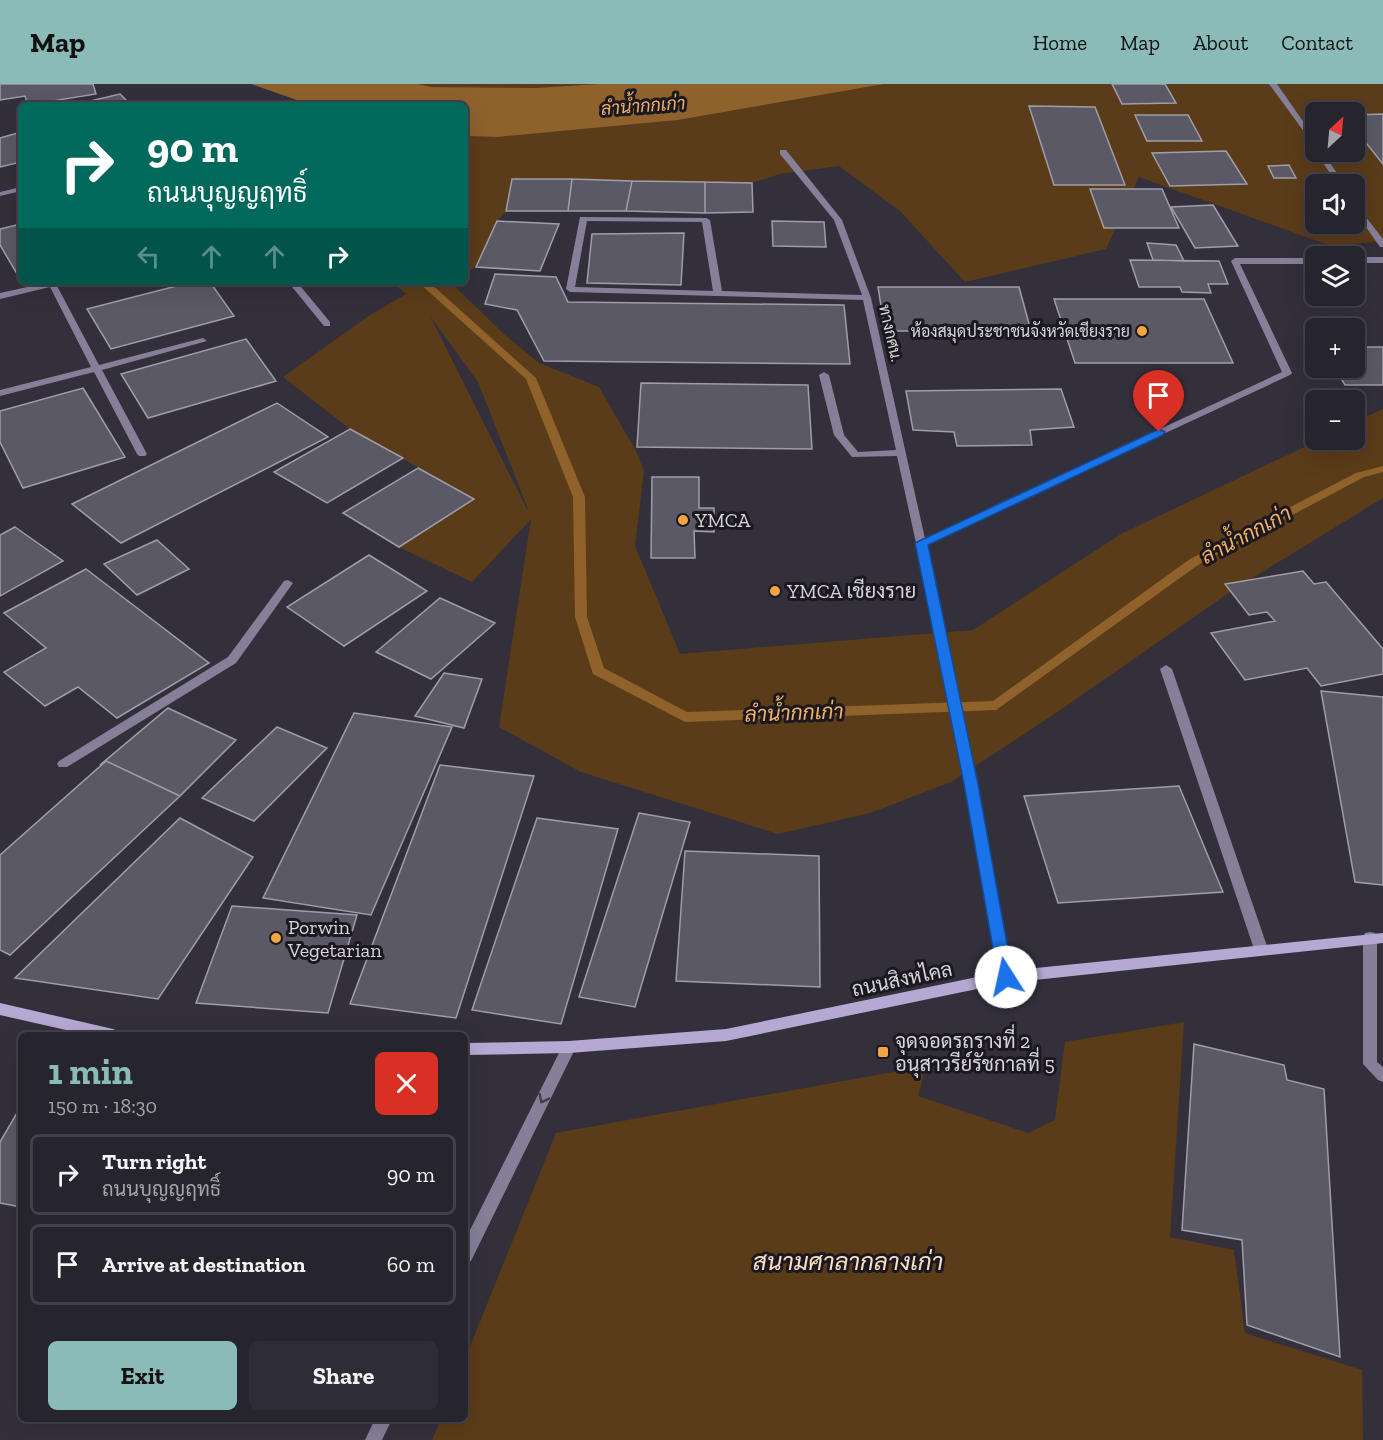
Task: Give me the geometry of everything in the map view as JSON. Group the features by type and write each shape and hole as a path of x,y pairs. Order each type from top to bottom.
{"main road":[{"name":"ถนนสิงหไคล","path":"468,1049 569,1047 726,1035 1006,977 1376,937"},
{"path":"0,1009 100,1032"}],"street":[{"path":"1273,84 1305,130"},
{"name":"ทางกศน.","path":"783,152 838,220 867,298 934,603 971,784 1006,977"},
{"path":"0,194 18,190"},
{"path":"718,294 706,220 583,219 570,289 718,294 867,298"},
{"path":"1365,220 1383,245"},
{"path":"1365,260 1383,260"},
{"path":"921,543 1287,373 1235,261 1305,261"},
{"path":"0,296 48,285"},
{"path":"53,285 142,454"},
{"path":"294,285 327,324"},
{"path":"0,393 203,342"},
{"path":"824,375 839,435 855,455 902,453"},
{"path":"63,764 232,660 288,583"},
{"path":"1166,669 1261,949"},
{"path":"1376,937 1370,1064 1383,1076"},
{"path":"468,1250 569,1047"},
{"path":"373,1440 382,1422"}],"green space":[{"path":"418,84 598,84 535,88 432,87"},
{"path":"884,84 1383,84 1383,241 1331,246 1139,177 1106,249 965,282 900,211 839,166 780,174 752,183 512,179 506,211 497,221 476,267 468,271 468,136 497,137 678,120"},
{"path":"396,285 453,285 505,335 539,363 599,387 636,451 644,471 635,546 680,654 973,630 1121,534 1305,447 1305,450 1365,450 1365,417 1383,409 1383,498 1233,590 1053,715 951,782 870,813 778,834 581,772 499,727 531,519 472,582 399,547 474,499 350,429 283,377 370,315 406,294","holes":["430,316 478,382 527,509"]},
{"name":"สนามศาลากลางเก่า","path":"1184,1022 1170,1237 1234,1250 1245,1333 1362,1370 1363,1440 432,1440 440,1422 468,1422 468,1352 556,1133 926,1066 918,1096 1028,1133 1055,1120 1065,1042"}],"water":[{"path":"251,84 418,84 432,87 535,88 598,84 884,84 678,120 497,137 468,136 468,102 302,102"}],"building":[{"path":"0,84 93,84 96,94 47,102 27,102 25,96 0,100"},
{"path":"1112,84 1165,84 1176,103 1122,104"},
{"path":"120,94 128,102 86,102"},
{"path":"1029,106 1095,107 1125,185 1054,185"},
{"path":"1383,114 1383,164 1365,142 1365,115"},
{"path":"1135,115 1188,115 1202,141 1147,141"},
{"path":"18,133 18,163 0,167 0,138"},
{"path":"1226,151 1247,184 1170,186 1152,153"},
{"path":"1289,165 1296,178 1274,178 1268,166"},
{"path":"512,179 572,179 568,211 506,211"},
{"path":"572,179 632,181 626,211 568,211"},
{"path":"632,181 705,182 705,213 626,211"},
{"path":"705,182 752,183 753,212 705,213"},
{"path":"1090,189 1162,189 1179,228 1104,228"},
{"path":"1213,205 1238,246 1195,248 1171,207"},
{"path":"497,221 559,224 540,271 476,267"},
{"path":"772,221 824,222 826,247 773,246"},
{"path":"18,225 18,276 0,245 0,229"},
{"path":"684,233 681,285 587,283 592,234"},
{"path":"1147,243 1176,245 1184,261 1153,260"},
{"path":"1130,260 1219,261 1228,284 1208,284 1211,293 1182,292 1180,287 1139,287"},
{"path":"495,274 556,277 568,302 844,305 850,364 544,361 517,310 485,304"},
{"path":"180,285 212,285 234,316 111,349 87,309"},
{"path":"878,287 1019,287 1031,331 885,331"},
{"name":"ห้องสมุดประชาชนจังหวัดเชียงราย","path":"1054,299 1204,299 1233,363 1075,363"},
{"path":"246,339 276,381 148,418 121,374"},
{"path":"1365,347 1383,347 1383,385 1345,385 1341,378 1365,378"},
{"path":"641,383 808,385 812,449 637,447"},
{"path":"83,388 125,457 23,488 0,442 0,411"},
{"path":"1061,389 1074,427 1030,430 1032,445 957,446 954,432 913,430 906,391"},
{"path":"277,403 328,437 121,543 72,504"},
{"path":"350,429 403,458 327,503 274,472"},
{"path":"418,468 474,499 399,547 343,513"},
{"name":"YMCA","path":"652,477 699,477 699,508 714,508 714,532 694,531 695,558 651,558"},
{"path":"15,527 63,561 0,596 0,535"},
{"path":"157,540 189,569 137,595 104,564"},
{"path":"369,555 427,591 344,646 287,607"},
{"path":"86,569 209,663 117,718 78,687 45,706 4,672 46,648 4,613"},
{"path":"1303,571 1314,584 1326,582 1383,649 1383,674 1321,686 1307,668 1245,680 1211,633 1275,621 1267,612 1249,615 1225,584"},
{"path":"440,598 495,623 431,679 376,652"},
{"path":"444,673 482,679 464,728 415,716"},
{"path":"1321,691 1383,697 1383,885 1355,882"},
{"path":"168,708 236,740 180,796 106,761 100,765"},
{"path":"354,713 452,727 371,915 263,898"},
{"path":"277,727 327,748 254,821 202,798"},
{"path":"106,761 180,796 10,955 0,950 0,855"},
{"path":"440,765 534,776 456,1018 350,1004"},
{"path":"1179,786 1223,892 1058,903 1024,796"},
{"path":"639,813 690,822 635,1007 579,997"},
{"path":"180,818 253,857 158,999 15,978"},
{"path":"537,818 618,829 561,1024 472,1010"},
{"path":"685,851 819,856 820,987 676,981"},
{"path":"232,906 357,915 328,1013 196,1003"},
{"path":"1194,1044 1284,1065 1287,1080 1324,1089 1340,1357 1247,1325 1242,1240 1182,1230"},
{"path":"18,1111 18,1206 0,1203 0,1142"}],"waterway":[{"name":"ลำน้ำกกเก่า","path":"426,285 531,378 579,497 581,617 598,671 685,717 996,705 1194,562 1360,475 1383,469"}],"place":[{"name":"ห้องสมุดประชาชนจังหวัดเชียงราย","path":"1142,331"},
{"name":"YMCA","path":"683,520"},
{"name":"YMCA เชียงราย","path":"775,591"},
{"name":"Porwin Vegetarian","path":"276,938"},
{"name":"จุดจอดรถรางที่ 2 อนุสาวรีย์รัชกาลที่ 5","path":"883,1052"}],"route":[{"path":"1006,977 971,784 921,543 1159,432"}]}
